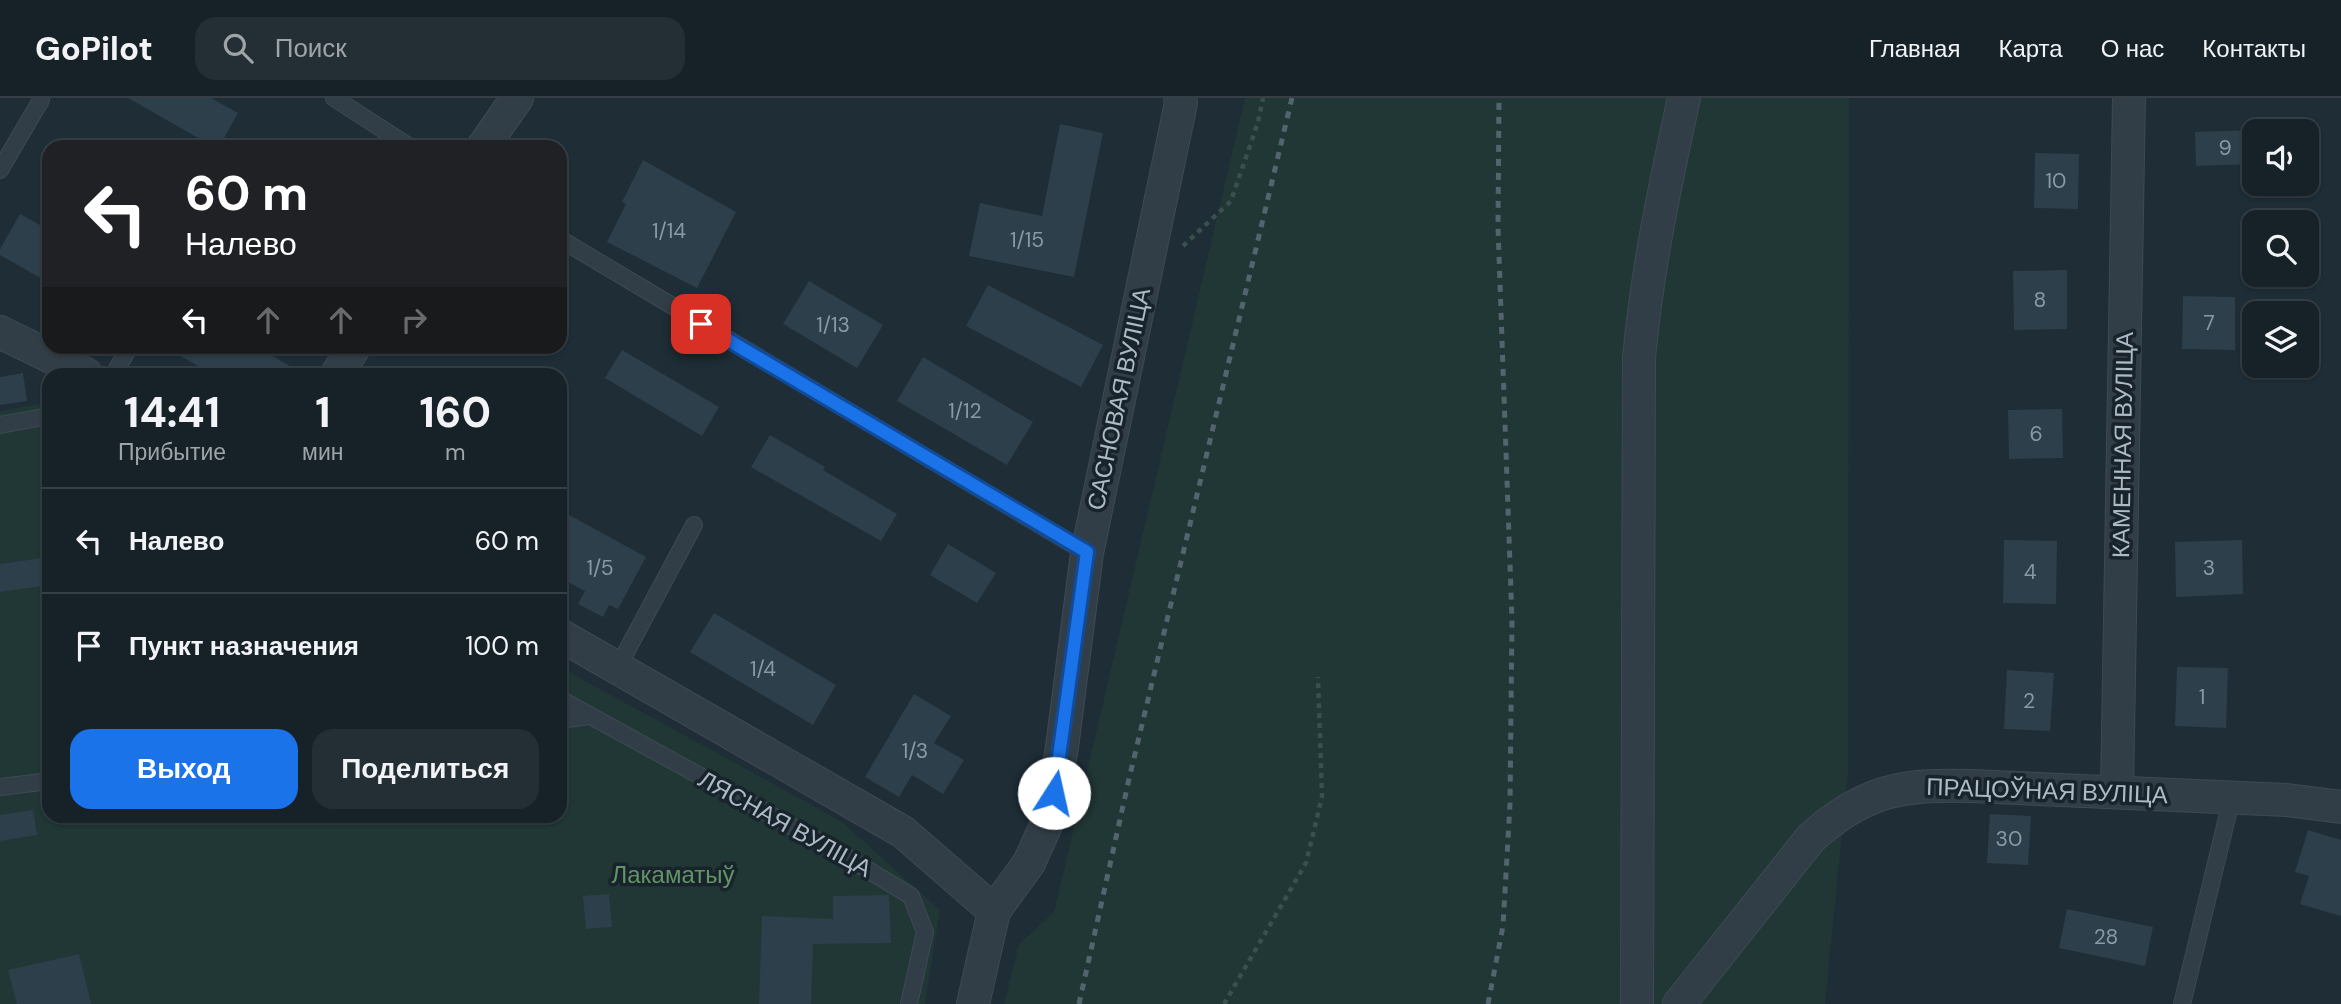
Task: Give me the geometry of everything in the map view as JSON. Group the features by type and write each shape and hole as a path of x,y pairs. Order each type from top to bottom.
{"street":[{"path":"488,140 517,98"},
{"path":"1637,1004 1639,358 1644,296 1653,239 1684,98"},
{"name":"КАМЕННАЯ ВУЛІЦА","path":"2117,792 2129,98"},
{"name":"САСНОВАЯ ВУЛІЦА","path":"973,1004 994,911 1029,863 1050,816 1062,747 1087,552 1174,100"},
{"path":"0,332 42,353"},
{"path":"45,354 74,368"},
{"path":"567,639 903,832 994,911"},
{"name":"ПРАЦОЎНАЯ ВУЛІЦА","path":"1679,1004 1811,838 1835,817 1860,802 1897,790 1939,785 2287,800 2341,807"}],"lane":[{"path":"334,98 399,140"},
{"path":"0,170 41,100"},
{"path":"567,243 1087,552"},
{"path":"0,425 42,417"},
{"path":"618,667 694,525"},
{"name":"ЛЯСНАЯ ВУЛІЦА","path":"567,703 840,853 912,896 925,932 909,1004"},
{"path":"567,719 589,716"},
{"path":"0,787 42,782"},
{"path":"2182,1004 2232,797"}],"path":[{"path":"1182,247 1231,201 1258,122 1263,98"},
{"path":"1224,1004 1306,863 1321,797 1318,677"}],"green space":[{"path":"1245,98 1849,98 1848,772 1825,1004 1004,1004 1019,944 1054,912"},
{"name":"Лакаматыў","path":"42,404 42,823 567,823 567,671 841,821 940,910 925,1004 0,1004 0,411"}],"building":[{"path":"128,98 211,98 238,113 223,140 202,140"},
{"path":"1060,124 1103,133 1074,277 969,256 980,203 1042,216"},
{"path":"2242,130 2242,164 2196,166 2195,132"},
{"path":"2035,153 2079,154 2078,209 2034,208"},
{"path":"643,160 736,212 697,288 607,242 626,204 622,202"},
{"path":"20,214 42,226 42,279 0,255 0,249"},
{"path":"2067,270 2067,329 2014,330 2013,271"},
{"path":"809,281 883,325 857,368 783,324"},
{"path":"988,285 1103,345 1081,387 966,326"},
{"path":"2183,296 2235,297 2235,350 2182,349"},
{"path":"622,350 719,407 702,436 605,378"},
{"path":"177,354 269,354 294,368 202,368"},
{"path":"923,357 1033,422 1007,465 897,401"},
{"path":"23,373 27,401 0,405 0,377"},
{"path":"2062,409 2063,458 2009,459 2008,410"},
{"path":"770,435 897,514 881,541 751,467"},
{"path":"567,514 646,557 618,609 609,605 603,617 578,604 585,591 567,582"},
{"path":"2004,540 2057,541 2056,604 2003,603"},
{"path":"2242,540 2243,594 2176,597 2175,542"},
{"path":"948,544 996,573 977,603 930,575"},
{"path":"42,558 42,586 0,592 0,564"},
{"path":"714,613 836,685 813,725 690,652"},
{"path":"2177,667 2228,668 2226,728 2175,726"},
{"path":"2007,670 2054,673 2050,731 2004,729"},
{"path":"914,694 951,716 934,743 964,760 943,794 912,775 899,797 865,777"},
{"path":"33,810 37,835 0,841 0,815"},
{"path":"1990,814 2031,816 2028,865 1987,863"},
{"path":"2308,830 2341,840 2341,916 2300,904 2309,876 2295,872"},
{"path":"609,894 612,927 586,929 583,896"},
{"path":"889,895 891,943 813,944 811,1004 759,1004 762,916 833,919 833,896"},
{"path":"2067,909 2153,927 2145,966 2059,948"},
{"path":"79,954 91,1004 17,1004 8,970"}],"railway":[{"path":"1079,1004 1129,779 1292,98"},
{"path":"1488,1004 1503,926 1510,804 1512,621 1498,227 1499,98"}],"route":[{"path":"701,324 1087,552 1054,793"}]}
